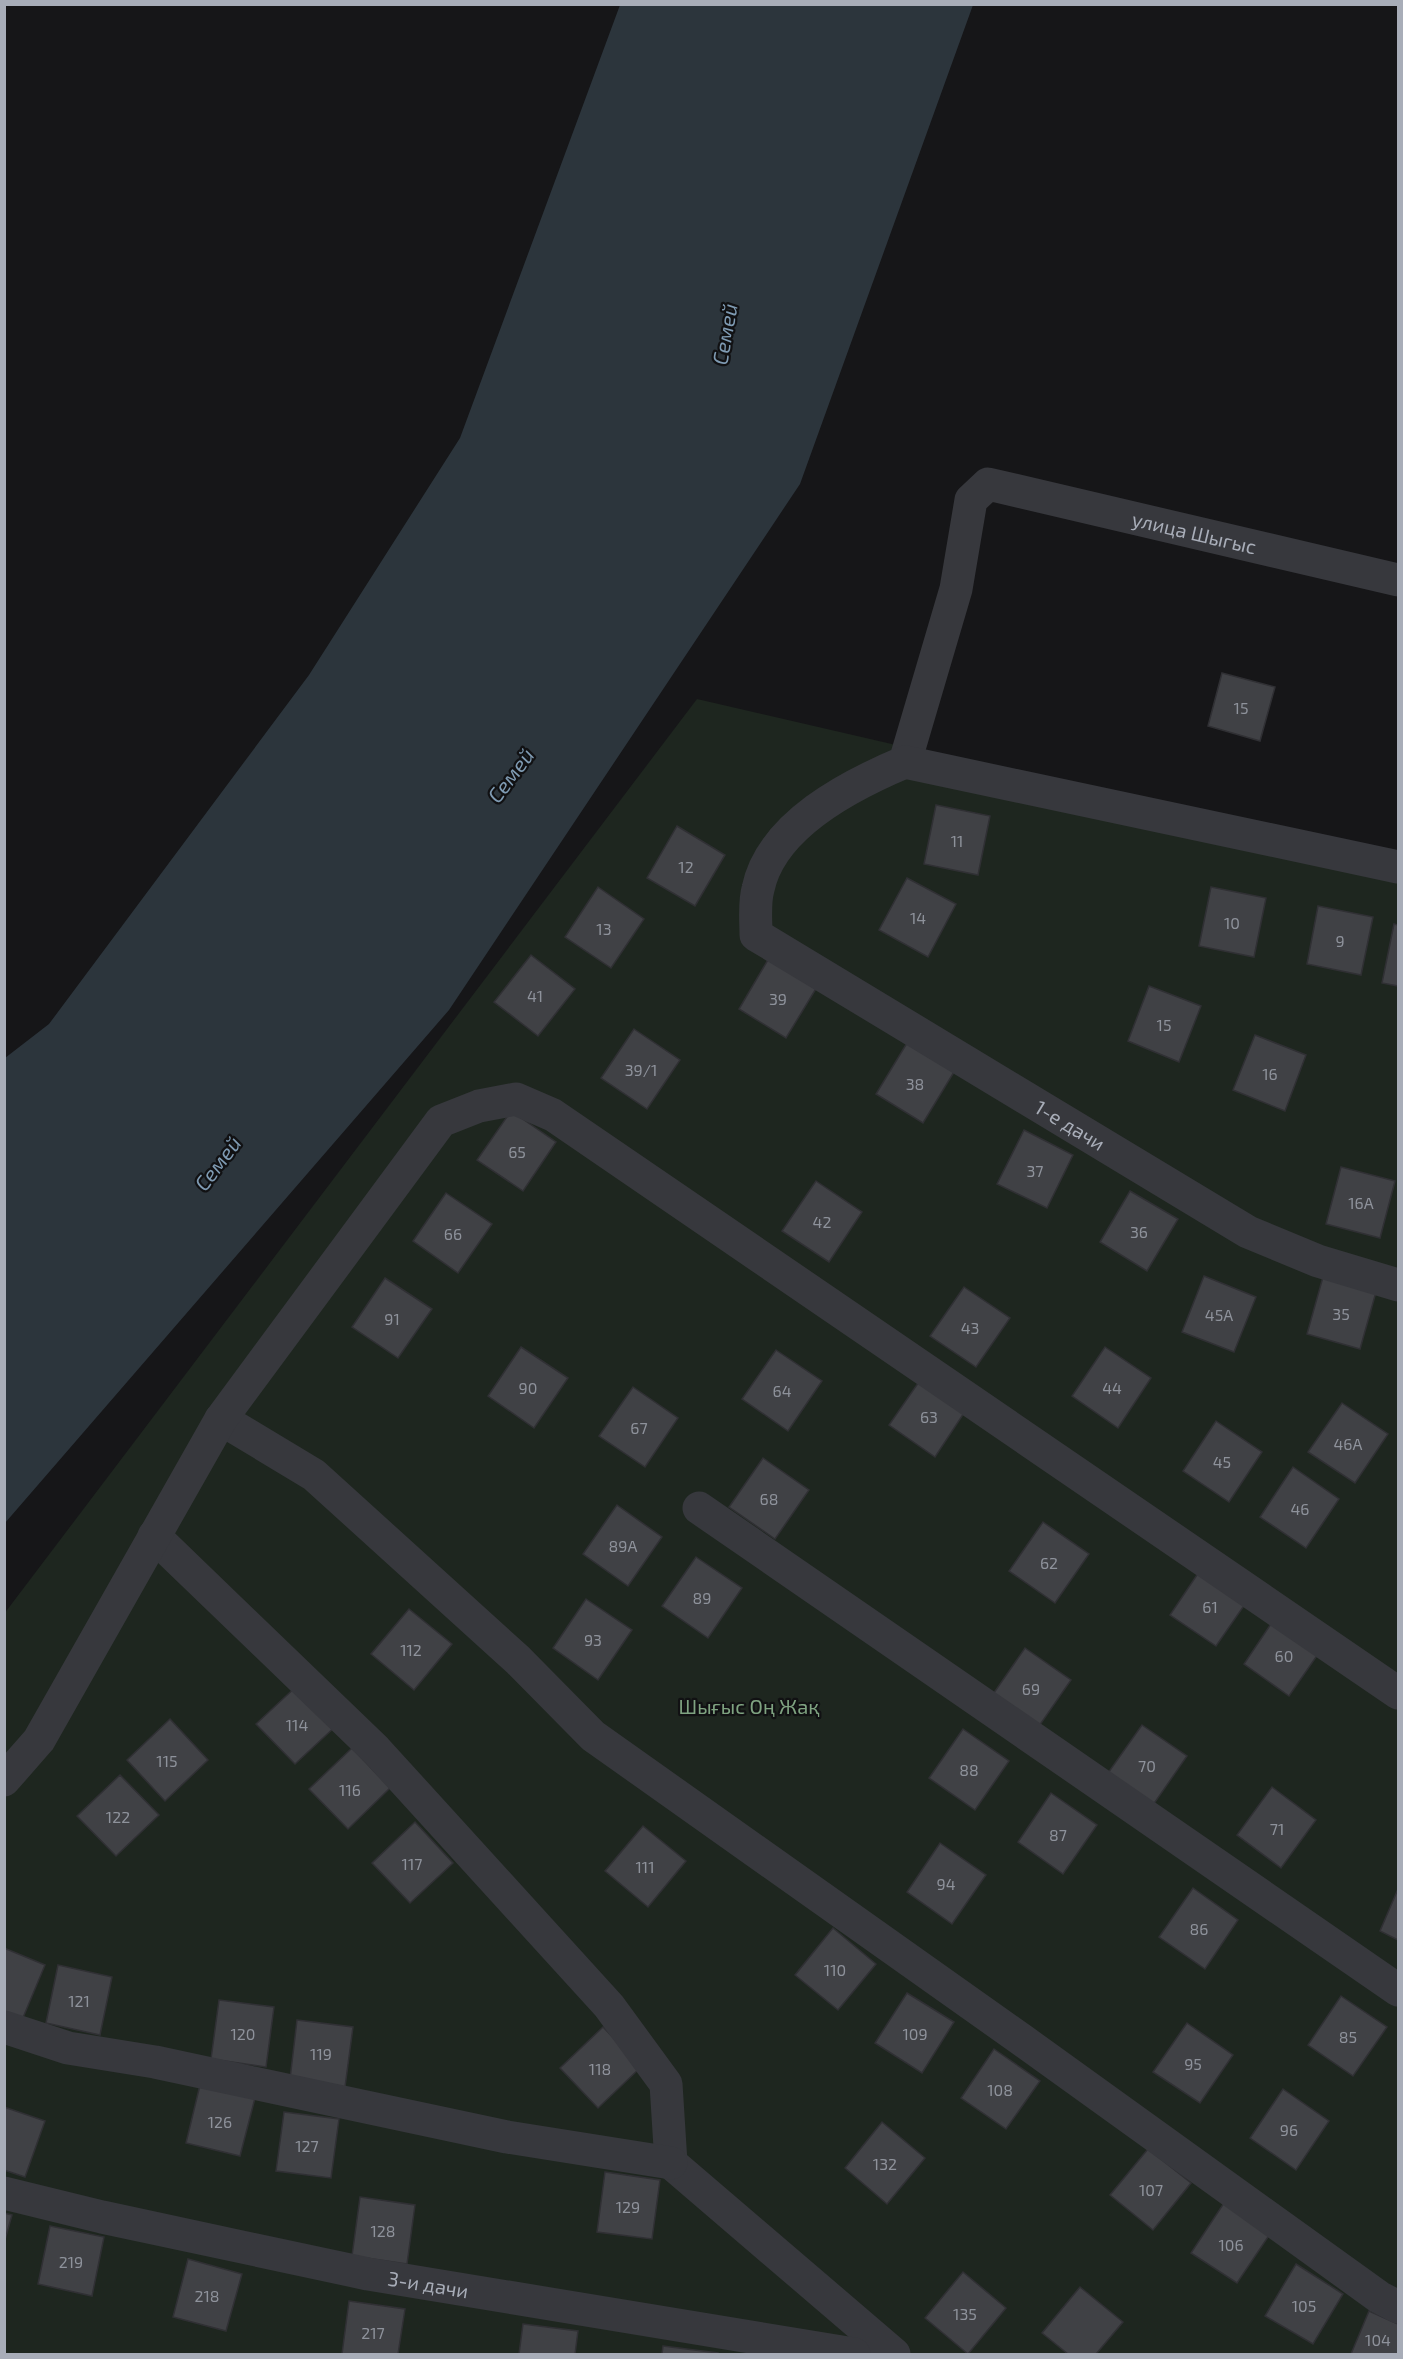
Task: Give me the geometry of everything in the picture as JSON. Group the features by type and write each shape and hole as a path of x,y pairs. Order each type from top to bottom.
{"street":[{"name":"улица Шыгыс","path":"905,762 956,589 971,500 988,484 1398,580"},
{"path":"905,762 1398,867"},
{"name":"1-е дачи","path":"905,762 854,786 803,820 771,853 758,889 756,934 1248,1232 1318,1261 1398,1285"},
{"path":"4,1780 39,1740 221,1419 441,1120 479,1106 516,1099 553,1115 1398,1693"},
{"path":"221,1419 314,1475 518,1660 593,1736 1379,2297 1398,2307"},
{"path":"699,1508 1398,1990"},
{"path":"154,1536 376,1750 609,2006 666,2084 670,2163"},
{"path":"4,2027 68,2048 200,2072 507,2136 670,2163 894,2355"},
{"name":"3-и дачи","path":"4,2193 102,2217 368,2274 854,2355"}],"green space":[{"name":"Шығыс Оң Жақ","path":"697,699 1398,861 1398,2354 5,2354 4,1614"}],"water":[{"name":"Семей","path":"620,5 973,5 800,484 449,1010 5,1523 5,1058 49,1024 309,675 460,438"}],"building":[{"path":"1222,673 1275,687 1260,741 1208,726"},
{"path":"936,805 990,816 978,875 924,864"},
{"path":"677,826 725,855 695,906 647,878"},
{"path":"907,878 956,904 928,957 879,930"},
{"path":"598,887 644,919 611,968 565,937"},
{"path":"1211,887 1266,898 1254,957 1199,946"},
{"path":"1318,906 1373,917 1361,975 1307,964"},
{"path":"1394,924 1398,925 1398,986 1382,983"},
{"path":"531,955 575,989 538,1036 494,1002"},
{"path":"769,958 817,987 786,1038 739,1009"},
{"path":"1149,986 1201,1006 1179,1062 1128,1041"},
{"path":"634,1029 680,1060 647,1109 601,1078"},
{"path":"1255,1035 1306,1055 1285,1111 1233,1090"},
{"path":"907,1043 954,1072 923,1123 876,1094"},
{"path":"511,1111 556,1142 523,1191 477,1160"},
{"path":"1024,1130 1073,1155 1047,1208 997,1184"},
{"path":"1341,1167 1395,1181 1380,1238 1326,1224"},
{"path":"816,1181 862,1212 829,1262 782,1231"},
{"path":"1130,1191 1178,1219 1147,1271 1100,1242"},
{"path":"446,1193 492,1224 458,1273 413,1241"},
{"path":"1204,1276 1256,1297 1234,1352 1182,1332"},
{"path":"1323,1277 1376,1292 1360,1349 1307,1334"},
{"path":"385,1278 432,1309 398,1358 352,1327"},
{"path":"964,1287 1010,1318 976,1367 930,1336"},
{"path":"521,1347 568,1378 534,1428 488,1396"},
{"path":"1105,1347 1151,1378 1118,1428 1072,1396"},
{"path":"776,1350 822,1381 788,1431 742,1399"},
{"path":"923,1376 968,1407 935,1457 889,1425"},
{"path":"633,1387 678,1418 645,1467 599,1436"},
{"path":"1342,1403 1388,1434 1355,1483 1308,1452"},
{"path":"1216,1421 1262,1452 1229,1502 1183,1471"},
{"path":"763,1458 809,1490 775,1539 729,1507"},
{"path":"1293,1467 1339,1499 1306,1548 1260,1517"},
{"path":"617,1505 662,1537 628,1586 583,1554"},
{"path":"1043,1522 1089,1554 1055,1603 1009,1571"},
{"path":"696,1557 742,1588 708,1638 662,1606"},
{"path":"1203,1566 1250,1597 1216,1646 1170,1615"},
{"path":"586,1599 632,1630 598,1680 553,1648"},
{"path":"409,1609 452,1644 414,1690 371,1654"},
{"path":"1277,1615 1323,1647 1289,1696 1244,1664"},
{"path":"1025,1648 1071,1680 1037,1729 991,1697"},
{"path":"300,1683 338,1724 295,1764 256,1724"},
{"path":"170,1719 208,1760 165,1801 127,1760"},
{"path":"1142,1725 1187,1756 1153,1805 1108,1773"},
{"path":"963,1729 1009,1761 975,1810 929,1778"},
{"path":"352,1748 390,1788 348,1829 309,1789"},
{"path":"120,1775 159,1815 116,1856 77,1816"},
{"path":"1272,1787 1316,1820 1281,1868 1237,1835"},
{"path":"1051,1793 1097,1825 1063,1874 1018,1842"},
{"path":"415,1822 453,1863 410,1903 372,1863"},
{"path":"643,1826 686,1861 648,1907 605,1871"},
{"path":"940,1843 986,1875 952,1924 907,1892"},
{"path":"1193,1888 1238,1920 1205,1969 1159,1937"},
{"path":"1398,1889 1398,1940 1380,1931"},
{"path":"833,1928 876,1964 838,2010 795,1975"},
{"path":"4,1948 45,1965 22,2020 4,2012"},
{"path":"58,1965 112,1977 100,2035 46,2023"},
{"path":"907,1993 954,2022 922,2073 875,2043"},
{"path":"1341,1996 1387,2027 1353,2076 1308,2045"},
{"path":"219,2000 274,2007 266,2067 211,2059"},
{"path":"297,2020 353,2027 345,2087 290,2079"},
{"path":"1187,2023 1233,2055 1200,2103 1153,2072"},
{"path":"603,2027 641,2067 598,2108 560,2068"},
{"path":"994,2049 1040,2081 1006,2129 961,2098"},
{"path":"200,2085 255,2098 240,2156 186,2143"},
{"path":"1283,2089 1329,2121 1296,2170 1250,2138"},
{"path":"4,2107 45,2121 25,2177 4,2170"},
{"path":"284,2112 339,2119 331,2178 276,2171"},
{"path":"882,2122 925,2158 887,2204 845,2168"},
{"path":"1148,2149 1191,2183 1153,2230 1110,2195"},
{"path":"605,2172 660,2180 652,2239 597,2232"},
{"path":"360,2197 415,2205 407,2264 352,2256"},
{"path":"1224,2203 1270,2234 1237,2283 1191,2253"},
{"path":"4,2213 12,2215 4,2243"},
{"path":"50,2226 104,2237 92,2296 38,2284"},
{"path":"188,2259 242,2274 226,2331 173,2317"},
{"path":"1296,2264 1343,2294 1313,2344 1265,2316"},
{"path":"963,2272 1006,2308 968,2354 925,2318"},
{"path":"1080,2287 1123,2322 1096,2354 1068,2354 1042,2333"},
{"path":"349,2301 405,2309 398,2354 342,2354"},
{"path":"1369,2311 1398,2324 1398,2354 1351,2354"},
{"path":"523,2324 578,2331 575,2354 519,2354"},
{"path":"663,2346 718,2353 718,2354 662,2354"}]}
